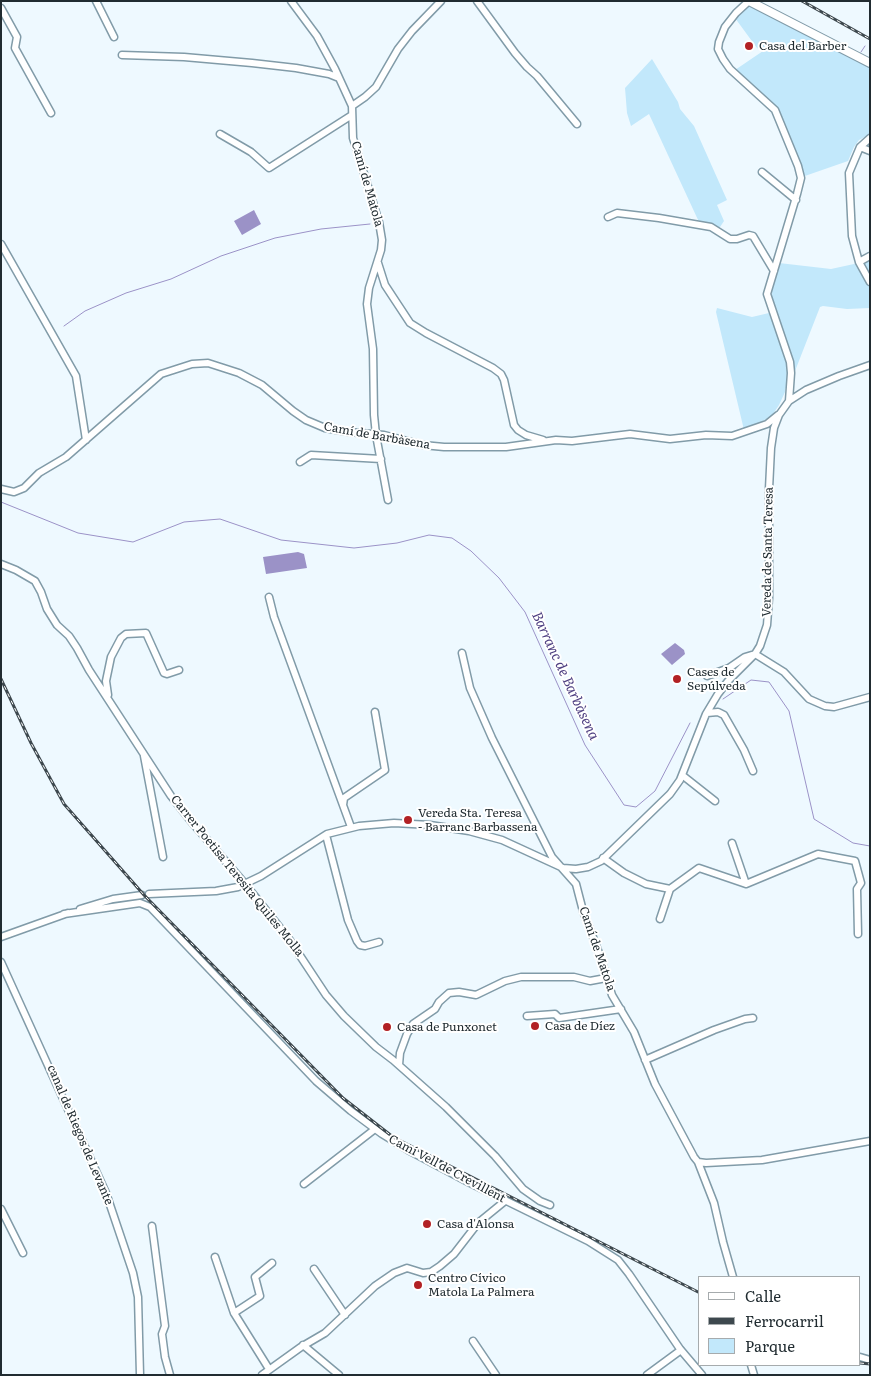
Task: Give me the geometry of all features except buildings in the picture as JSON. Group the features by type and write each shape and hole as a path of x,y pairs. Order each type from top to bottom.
{"street":[{"path":"96,1 114,37"},
{"name":"Camí de Matola","path":"291,1 316,36 352,106 353,138 379,222 382,240 381,250 369,288 367,304 373,349 376,435 388,500"},
{"path":"352,106 376,86 412,31 441,1"},
{"path":"477,1 514,53 537,76 577,124"},
{"path":"740,1 736,12 722,34 718,49 723,59 739,78 774,110 801,178 767,294 790,362 792,374 789,401"},
{"path":"736,12 749,1 870,62"},
{"path":"754,1 870,62"},
{"path":"1,8 17,37 15,48 51,113"},
{"path":"122,55 184,57 252,63 296,68 329,74 339,78"},
{"path":"220,134 251,152 269,168 352,115"},
{"path":"870,138 860,147 849,173 852,236 858,262 870,282"},
{"path":"860,147 870,151"},
{"path":"762,172 796,200"},
{"path":"608,217 617,213 659,218 711,227 730,238 737,239 749,235 752,236 774,271"},
{"path":"1,244 76,376 86,440"},
{"path":"858,262 870,256"},
{"path":"377,260 385,285 410,323 502,374 514,425 526,435 547,442"},
{"name":"Camí de Barbàsena","path":"1,490 14,492 24,488 40,473 66,457 161,374 192,364 208,363 238,372 262,385 306,420 325,428 396,437 424,445 444,447 506,447 630,434 670,439 706,435 732,436 766,424 779,415"},
{"name":"Vereda de Santa Teresa","path":"149,894 216,891 246,884 326,835 351,827 394,823 430,825 469,831 502,840 563,868 576,869 588,866 603,858 670,794 682,775 707,713 718,694 755,654 760,646 767,626 769,598 770,456 774,428 779,415 789,401 806,390 870,365"},
{"path":"300,462 311,455 381,459"},
{"name":"Carrer Poetisa Teresita Quiles Molla","path":"1,564 35,581 52,617 77,648 89,670 108,696 171,796 246,884 289,940 332,1002 376,1048 399,1065 472,1132 523,1189 540,1201 550,1205"},
{"path":"269,598 274,617 351,827"},
{"path":"108,696 106,681 112,656 121,638 126,634 146,633 164,673 167,674 179,670"},
{"name":"Camí de Matola","path":"462,653 470,688 492,738 552,857 576,884 583,911 612,995 634,1032 655,1084 698,1162 714,1203 722,1242 733,1276"},
{"path":"707,676 729,668 746,657 755,654 784,672 808,699 825,706 834,707 870,697"},
{"path":"343,806 344,798 385,770 375,712"},
{"path":"707,713 718,712 724,715 744,750 753,771"},
{"path":"144,752 163,857"},
{"path":"682,775 715,801"},
{"path":"326,835 348,920 358,941 360,945 365,946 379,942"},
{"path":"732,844 746,884"},
{"path":"660,919 670,889 699,868 746,884 818,854 855,861 860,883 857,889 858,934"},
{"path":"603,858 624,873 646,884 670,889"},
{"path":"1,937 112,899 142,895"},
{"name":"Camí Vell de Crevillent","path":"64,914 140,903 150,907 316,1081 351,1111 408,1150 505,1201 588,1241 618,1260 681,1350 702,1375"},
{"name":"canal de Riegos de Levante","path":"1,962 106,1193 134,1274 138,1297 140,1375"},
{"path":"399,1065 404,1043 413,1024 434,1009 450,993 459,992 476,995 505,981 521,977 574,977 590,981 606,978"},
{"path":"527,1016 556,1014 559,1018 621,1009"},
{"path":"645,1060 714,1030 753,1018"},
{"path":"304,1184 375,1129"},
{"path":"698,1162 762,1160 870,1141"},
{"path":"262,1375 303,1345 324,1333 375,1286 394,1272 407,1268 423,1273 431,1272 440,1266 454,1254 478,1223 505,1201"},
{"path":"1,1208 24,1253"},
{"path":"152,1226 164,1326 162,1334 170,1375"},
{"path":"215,1257 234,1313 269,1369"},
{"path":"234,1313 260,1296 255,1277 272,1264"},
{"path":"314,1269 345,1315"},
{"path":"473,1341 496,1375"},
{"path":"303,1345 339,1375"},
{"path":"646,1375 681,1350"}],"green space":[{"path":"750,5 870,65 870,134 859,140 848,161 802,177 782,126 768,103 735,70 763,51 757,48 735,18"},
{"path":"652,59 678,102 680,109 694,126 727,200 717,205 724,221 716,229 699,222 649,114 631,126 627,113 625,88"},
{"path":"870,256 870,308 820,307 795,371 772,302 772,284 779,263 831,269 854,264"},
{"path":"717,308 752,317 769,313 786,360 789,374 785,392 779,405 771,417 744,430 716,312"}],"shaded area":[{"path":"254,210 261,224 242,235 234,221"},
{"path":"298,552 304,554 307,568 266,574 263,557"},
{"path":"675,643 684,650 685,654 672,665 661,654"}],"waterway":[{"path":"861,52 865,46"},
{"path":"64,326 85,311 126,293 171,279 221,256 275,238 321,229 370,224"},
{"name":"Barranc de Barbàsena","path":"1,502 78,533 133,542 184,522 220,519 281,540 354,548 397,543 429,535 452,538 471,551 499,578 525,612 585,745 624,805 636,807 655,791 690,723"},
{"name":"Barranc de Barbàsena","path":"723,699 751,680 769,682 789,711 814,819 853,843 870,846"}],"railway":[{"path":"802,1 870,39"},
{"path":"1,679 31,743 64,804 144,895 343,1098 393,1137 698,1292"},
{"path":"861,1363 870,1364"}],"place":[{"name":"Casa del Barber","path":"749,46"},
{"name":"Cases de Sepúlveda","path":"677,679"},
{"name":"Vereda Sta. Teresa - Barranc Barbassena","path":"408,820"},
{"name":"Casa de Díez","path":"535,1026"},
{"name":"Casa de Punxonet","path":"387,1027"},
{"name":"Casa d'Alonsa","path":"427,1224"},
{"name":"Centro Cívico Matola La Palmera","path":"418,1285"}]}
